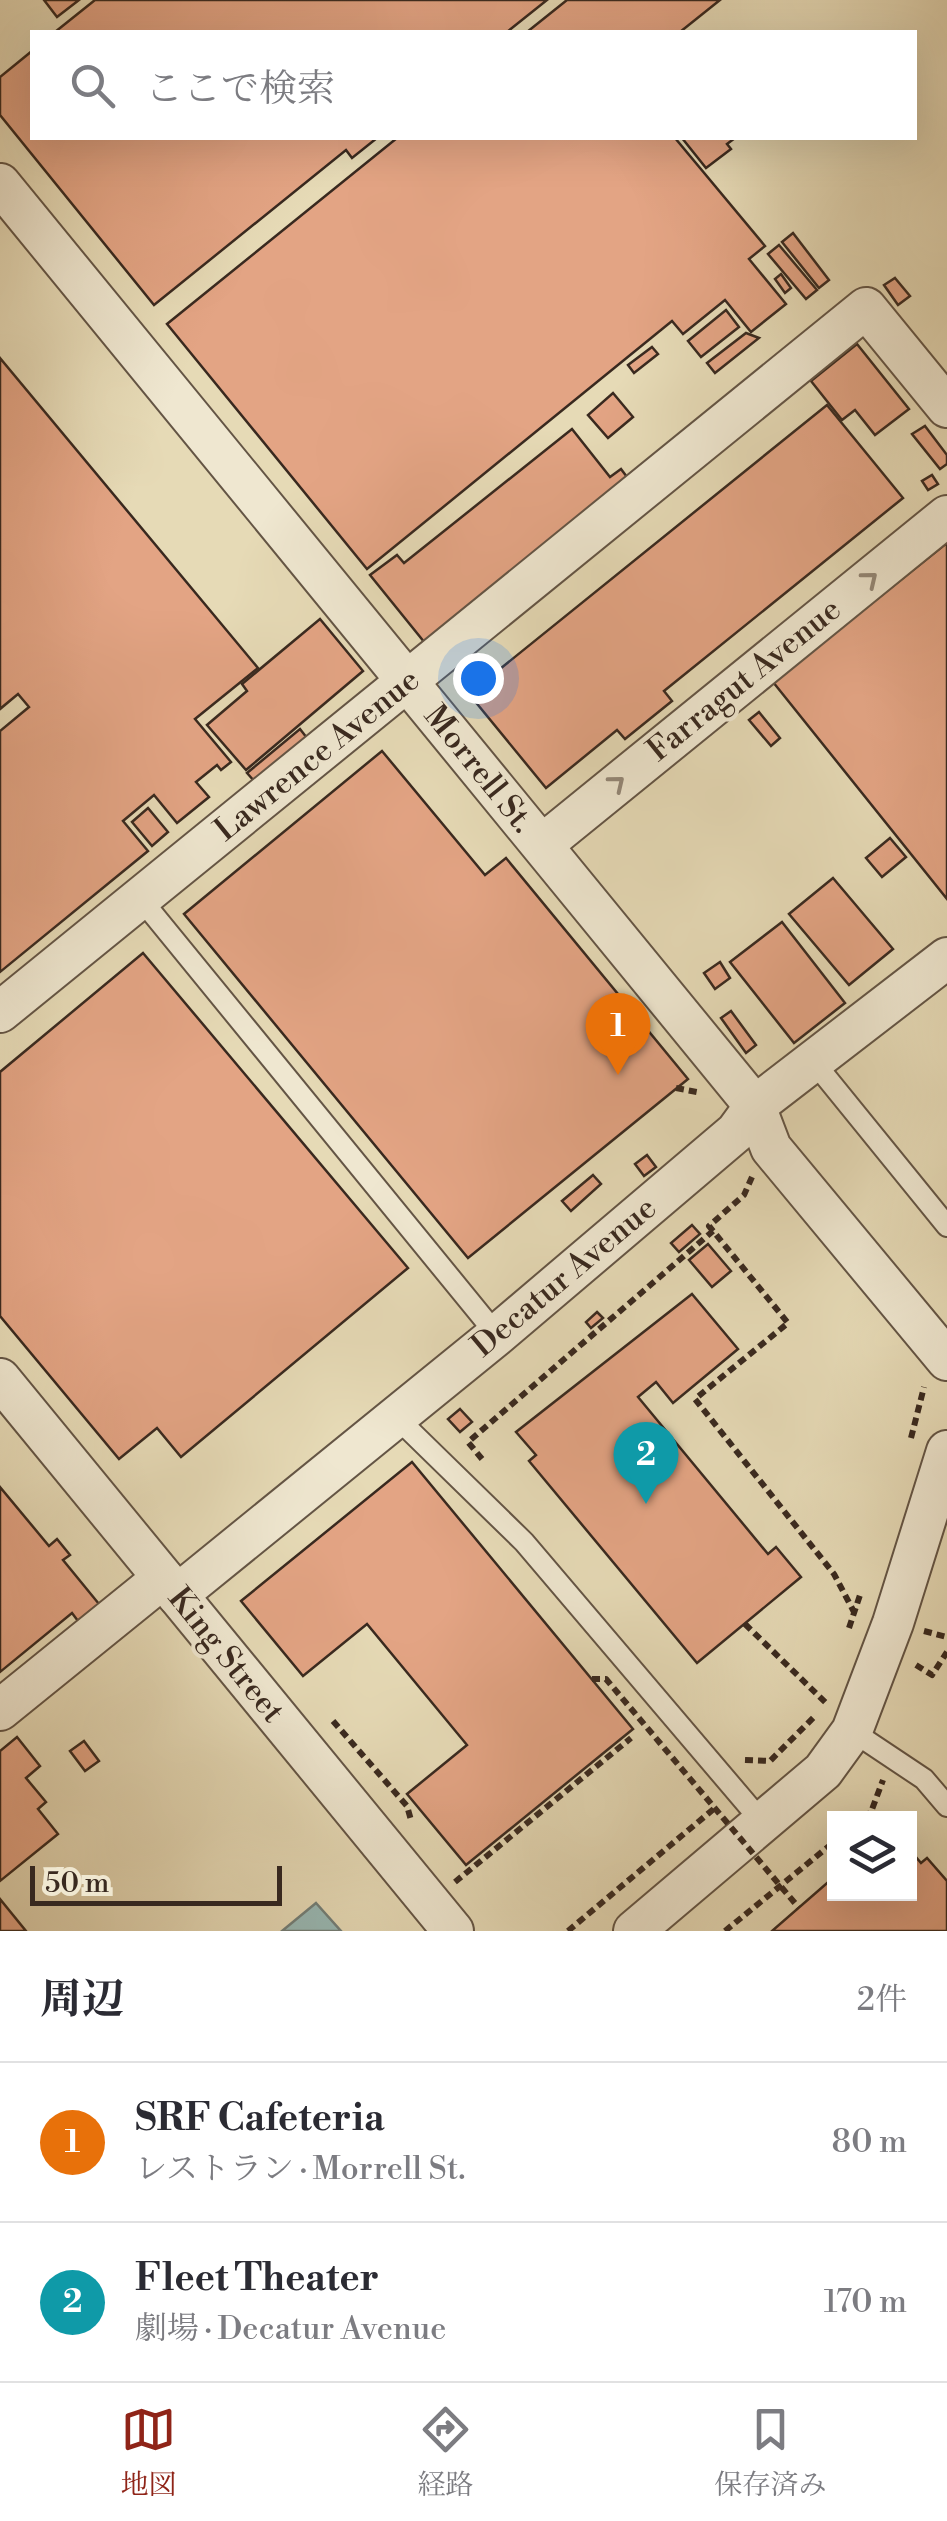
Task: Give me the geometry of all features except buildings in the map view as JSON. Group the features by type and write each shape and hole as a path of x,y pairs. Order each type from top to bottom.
{"street":[{"name":"Morrell St.","path":"0,184 755,1106 771,1148 947,1360"},
{"name":"Lawrence Avenue","path":"0,1012 866,308 947,406"},
{"name":"Farragut Avenue","path":"542,845 947,516"},
{"name":"Decatur Avenue","path":"0,1710 396,1416 736,1132 755,1106 947,958"},
{"name":"King Street","path":"0,1379 170,1586 459,1914"},
{"path":"634,1931 824,1772 840,1717 909,1627 947,1450"}],"lane":[{"path":"140,898 498,1334"},
{"path":"813,1060 947,1226"},
{"path":"396,1416 524,1542 763,1822"},
{"path":"840,1717 924,1779 947,1806"}],"path":[{"path":"493,1472 468,1442 711,1228 788,1323 696,1399 834,1574 854,1612 848,1630"},
{"path":"854,1612 947,1637"},
{"path":"745,1624 840,1717"},
{"path":"915,1664 932,1676 946,1654"},
{"path":"592,1679 606,1679 798,1908"},
{"path":"832,1685 840,1717"},
{"path":"756,1772 840,1717"},
{"path":"459,1914 453,1883 630,1738"},
{"path":"734,1759 770,1761"},
{"path":"568,1931 729,1796"},
{"path":"725,1931 827,1848"}],"water":[{"path":"316,1903 341,1931 282,1931"}],"place":[{"name":"SRF Cafeteria","path":"618,1075"},
{"name":"Fleet Theater","path":"646,1504"}]}
